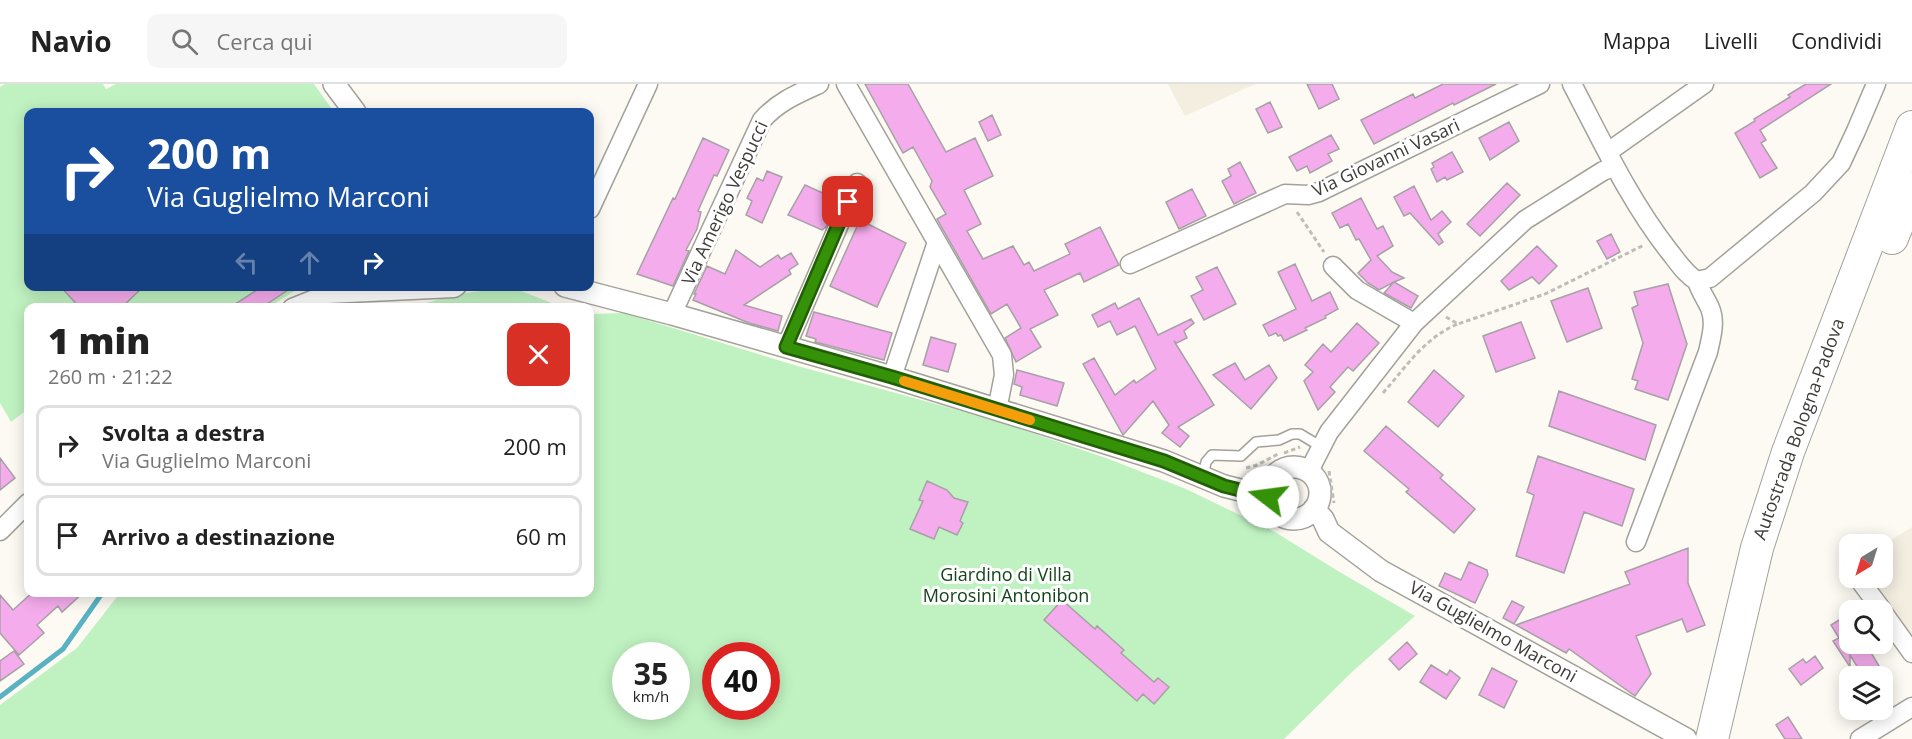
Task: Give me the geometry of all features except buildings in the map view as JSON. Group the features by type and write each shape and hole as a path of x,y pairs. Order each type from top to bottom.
{"highway":[{"name":"Autostrada Bologna-Padova","path":"1731,739 1788,452 1912,127"},
{"name":"Autostrada Bologna-Padova","path":"1712,739 1767,552 1912,189"}],"street":[{"path":"334,84 352,108"},
{"path":"594,200 648,84"},
{"name":"Via Amerigo Vespucci","path":"672,314 762,120 784,100 819,84"},
{"path":"846,84 1002,355 1004,375 997,410"},
{"name":"Via Giovanni Vasari","path":"1130,264 1273,199 1291,194 1308,195 1319,192 1540,84"},
{"path":"1572,84 1625,187 1658,238 1688,275 1697,281 1711,310 1713,326 1708,352 1636,542"},
{"path":"1309,471 1319,449 1347,408 1414,323 1525,220 1603,171 1611,159 1704,84"},
{"path":"1697,281 1710,278 1813,193 1841,163 1876,84"},
{"path":"786,347 856,183"},
{"path":"892,377 937,242"},
{"path":"1333,266 1358,290 1414,323"},
{"path":"304,303 327,294 390,291"},
{"path":"584,291 892,377 1164,461 1224,486 1268,497"},
{"path":"1292,467 1309,471 1318,485 1324,507 1300,518 1292,518 1276,512 1268,497 1268,489 1276,473 1292,467"},
{"path":"0,531 24,507"},
{"name":"Via Guglielmo Marconi","path":"1324,507 1323,519 1329,532 1381,571 1686,739"},
{"path":"1893,626 1912,653"},
{"path":"1860,739 1912,707"}],"lane":[{"path":"1203,477 1206,462 1212,455 1241,456 1256,442 1279,440 1292,434 1300,434 1319,449"}],"path":[{"path":"1291,194 1294,207 1333,266"},
{"path":"1377,400 1428,341 1443,330 1545,294 1658,238"},
{"path":"1440,312 1458,324"},
{"path":"1243,469 1302,446 1319,449 1329,472 1324,507"}],"shaded area":[{"path":"1168,84 1255,84 1185,116"},
{"path":"1912,527 1912,643 1893,617 1893,600 1880,600 1871,588 1893,588 1893,539"}],"green space":[{"path":"5,84 103,84 106,89 116,84 314,84 331,108 24,108 24,291 295,291 275,303 24,303 24,412 11,422 0,403 0,87"},
{"path":"481,291 521,291 552,303 426,303"},
{"name":"Giardino di Villa Morosini Antonibon","path":"624,313 794,365 994,420 1106,458 1186,489 1275,532 1415,616 1352,672 1284,739 0,739 0,705 77,648 117,597 594,597 594,314"}],"waterway":[{"path":"0,697 63,649 99,597"}],"slow traffic":[{"path":"904,381 1030,420"}],"route":[{"path":"848,202 786,347 892,377 1164,461 1224,486 1268,497"}]}
